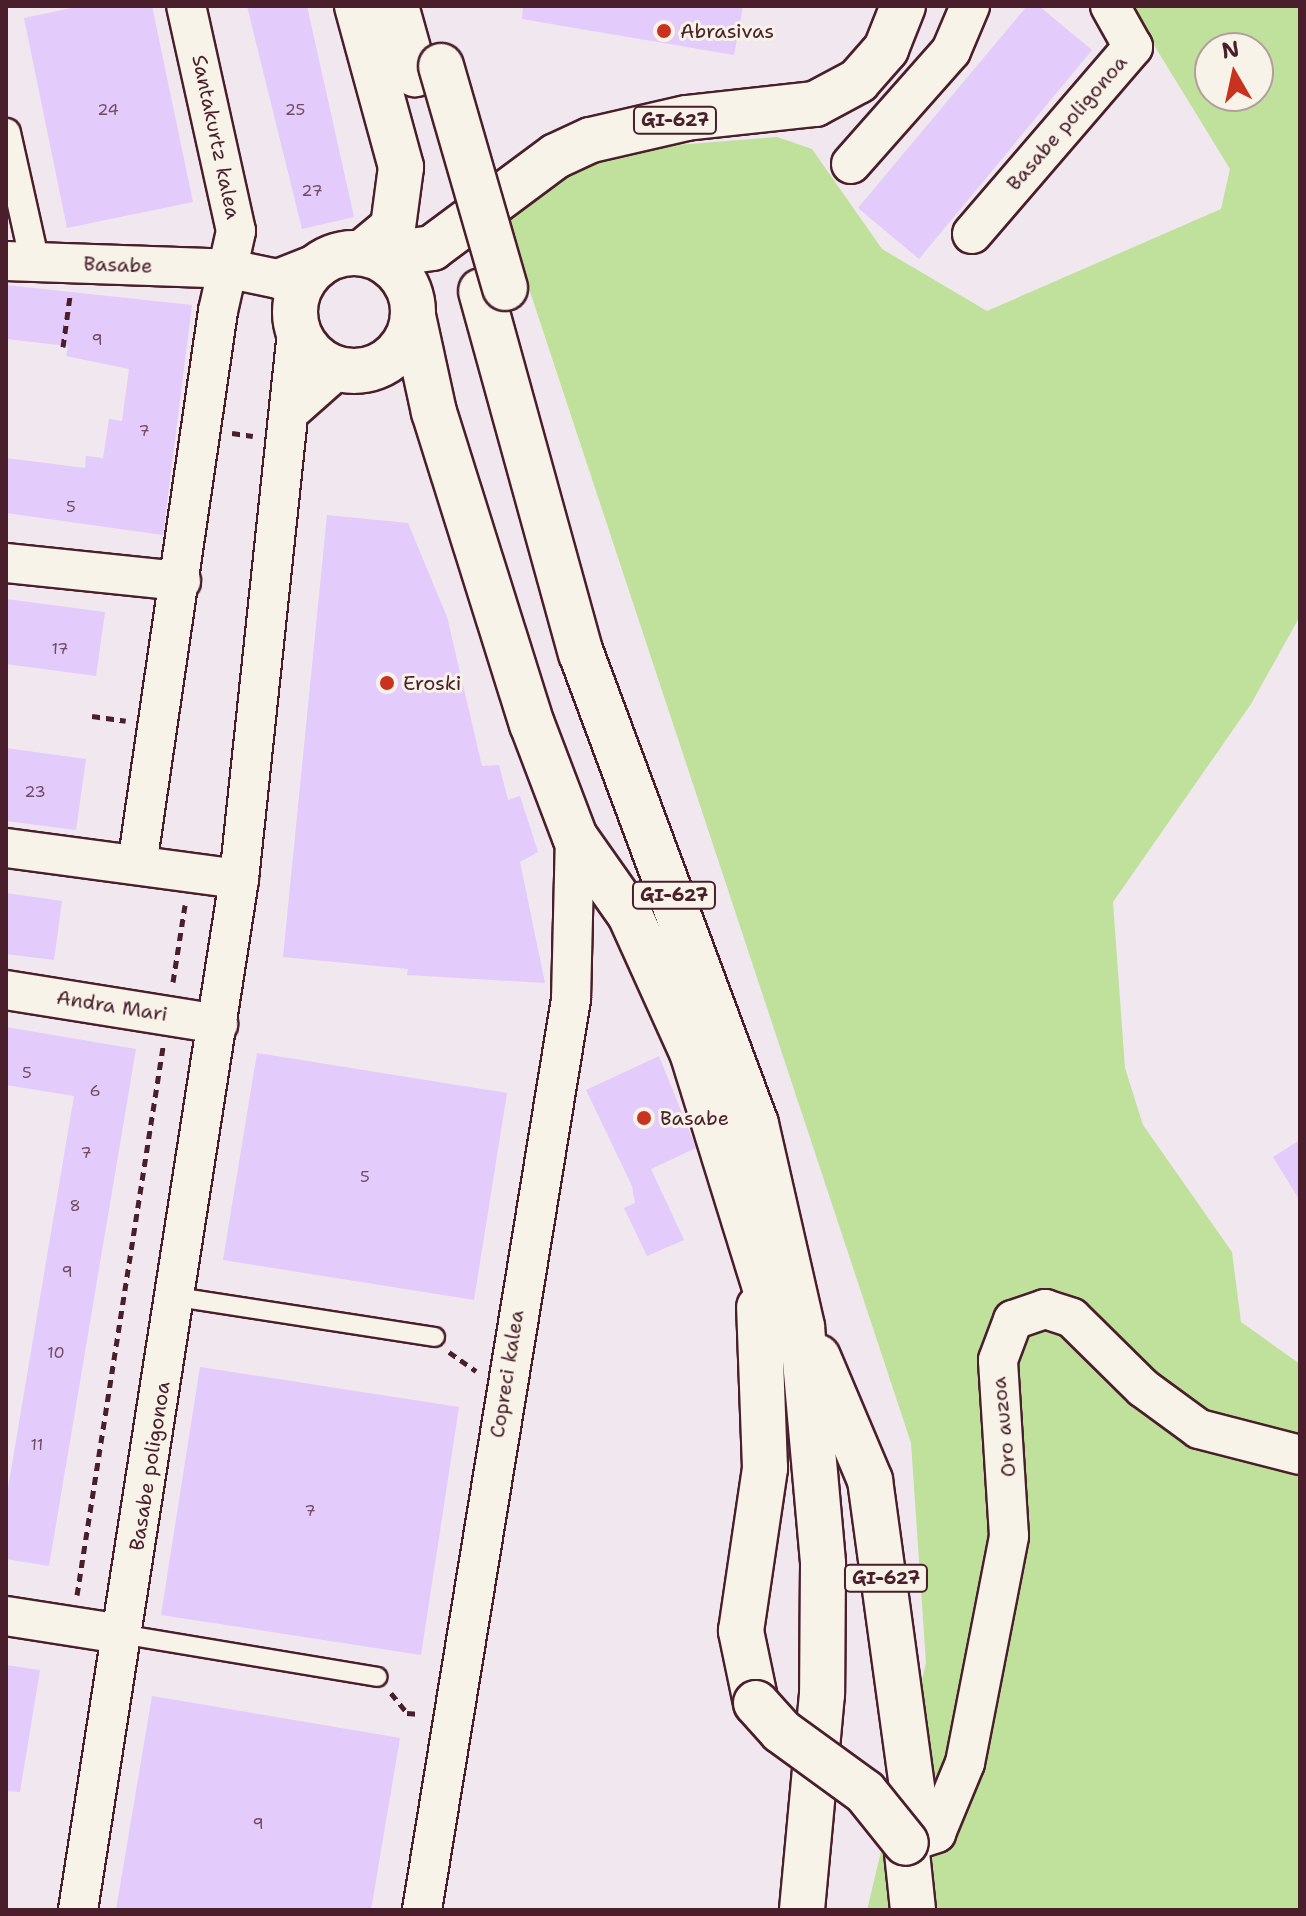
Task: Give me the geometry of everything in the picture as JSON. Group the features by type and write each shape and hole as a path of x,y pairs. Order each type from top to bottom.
{"main road":[{"name":"GI-627","path":"357,6 401,167 393,227 369,255"},
{"name":"GI-627","path":"396,6 428,70 493,289 529,469 615,753 689,930 756,1124 802,1327 823,1564 822,1694 802,1910"},
{"name":"GI-627","path":"424,6 428,70"},
{"name":"GI-627","path":"290,304 318,263 432,248 556,156 591,140 686,118 815,104 858,81 886,49 903,6"},
{"path":"290,304 320,362 338,369 382,363 405,342 432,248"},
{"name":"GI-627","path":"369,255 394,267 413,309 434,412 495,617 575,837 630,915 692,1052 736,1176 759,1276 783,1347 799,1499 823,1564"},
{"path":"382,363 434,412"},
{"name":"GI-627","path":"759,1276 768,1407 741,1631 756,1703 781,1731 865,1792 906,1843"},
{"name":"GI-627","path":"802,1327 852,1425 870,1480 915,1808 906,1843"},
{"path":"906,1843 913,1910"}],"street":[{"name":"Santakurtz kalea","path":"137,865 236,231 186,6"},
{"path":"851,164 951,51 970,6"},
{"name":"Basabe poligonoa","path":"972,234 1133,47 1110,6"},
{"path":"6,133 18,253"},
{"name":"Basabe","path":"18,253 230,269 290,304"},
{"name":"Basabe poligonoa","path":"78,1910 177,1297 239,879 294,408 290,304"},
{"path":"294,408 338,369"},
{"path":"6,563 181,581"},
{"name":"Copreci kalea","path":"422,1910 571,999 575,837"},
{"path":"6,848 239,879"},
{"name":"Andra Mari","path":"6,990 218,1024"},
{"name":"Oro auzoa","path":"906,1843 936,1833 965,1763 1009,1536 998,1360 1013,1320 1045,1309 1072,1318 1143,1388 1199,1429 1300,1455"},
{"path":"6,1616 121,1634"}],"lane":[{"path":"177,1297 435,1337"},
{"path":"121,1634 377,1677"}],"path":[{"path":"63,347 71,286"},
{"path":"71,1628 190,872"},
{"path":"435,1337 467,1370 492,1372"},
{"path":"377,1677 407,1713 434,1715"}],"green space":[{"path":"1130,6 1300,6 1300,616 1251,704 1113,902 1125,1068 1143,1125 1232,1252 1241,1322 1300,1364 1300,1910 867,1910 926,1663 911,1443 504,213 562,176 627,149 777,137 812,149 882,249 987,311 1221,209 1230,169 1195,112 1274,112 1274,32 1194,32 1194,110"}],"building":[{"path":"81,6 152,6 193,202 67,228 24,18"},
{"path":"247,6 307,6 354,217 302,229"},
{"name":"Abrasivas","path":"523,6 743,6 734,55 522,19"},
{"path":"1027,6 1039,6 1092,50 919,259 858,208"},
{"path":"6,285 192,305 163,535 6,513 6,458 85,468 86,456 103,458 109,419 122,421 129,369 66,356 68,346 6,339"},
{"name":"Eroski","path":"327,515 408,523 447,617 482,766 499,765 508,800 520,796 538,852 520,862 545,983 407,975 408,969 283,957"},
{"path":"6,599 105,612 96,676 6,664"},
{"path":"6,748 86,759 76,830 6,821"},
{"path":"6,893 62,901 54,960 6,954"},
{"path":"6,1027 136,1049 49,1566 6,1559 6,1500 74,1096 6,1085"},
{"path":"257,1053 507,1093 474,1300 223,1260"},
{"name":"Basabe","path":"659,1056 696,1148 651,1169 684,1240 647,1256 624,1208 635,1203 632,1186 586,1090"},
{"path":"1300,1140 1300,1201 1273,1157"},
{"path":"200,1367 459,1407 421,1655 161,1615"},
{"path":"6,1665 40,1670 20,1792 6,1791"},
{"path":"152,1696 400,1738 371,1910 116,1910"}],"place":[{"name":"Abrasivas","path":"664,31"},
{"name":"Eroski","path":"387,683"},
{"name":"Basabe","path":"644,1118"}]}
